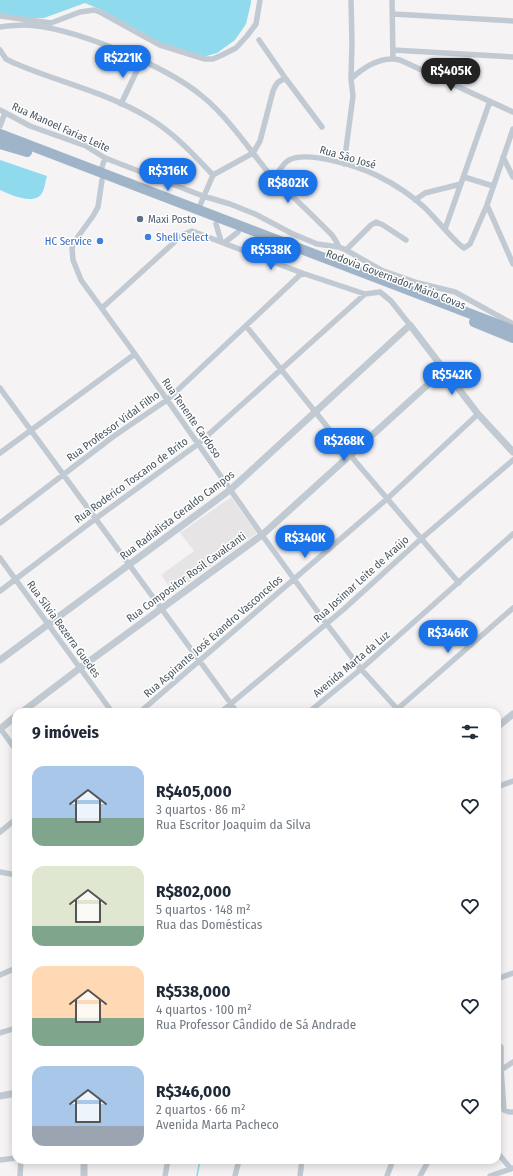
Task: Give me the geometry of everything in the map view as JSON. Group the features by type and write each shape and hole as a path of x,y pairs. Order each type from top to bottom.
{"highway":[{"name":"Rodovia Governador Mário Covas","path":"0,136 381,289 513,338"},
{"name":"Rodovia Governador Mário Covas","path":"0,144 101,176 198,210 513,330"}],"street":[{"path":"0,16 51,23 80,12 94,10 160,45 205,59 212,59 236,48 250,33 256,24 260,0"},
{"path":"344,164 353,96 351,79 351,0"},
{"path":"392,0 393,58"},
{"path":"393,14 513,21"},
{"path":"0,27 25,25 50,28 103,44 142,60 181,80 202,96 219,112 273,178 332,235 339,247"},
{"path":"259,40 322,127"},
{"path":"0,50 6,58 14,63 90,91 148,117 180,142 213,175"},
{"path":"393,50 513,56"},
{"path":"351,79 381,60 393,58 408,63 513,112"},
{"path":"121,104 142,60"},
{"path":"198,210 213,175 253,153 260,141 276,83 286,79"},
{"path":"445,229 490,101"},
{"path":"0,126 3,112"},
{"name":"Rua Manoel Farias Leite","path":"3,112 30,126 86,146 105,158 203,196 230,204 317,244 339,247 387,273 418,283 455,292 513,324"},
{"path":"513,129 502,157 487,205 513,264"},
{"name":"Rua São José","path":"273,178 287,161 295,158 313,157 324,158 378,176 416,200 460,246 464,248 470,244 487,205"},
{"path":"502,157 513,177"},
{"path":"101,176 105,158"},
{"name":"Rua Tenente Cardoso","path":"101,176 98,207 74,242 72,252 76,269 81,280 326,623 361,669 394,708"},
{"path":"464,177 493,186"},
{"path":"416,200 425,193 461,184"},
{"path":"346,250 371,225 376,222 406,240"},
{"path":"216,224 222,242"},
{"path":"102,308 184,234 192,231 302,273 365,294 381,289 478,414 513,452"},
{"path":"222,242 238,232"},
{"path":"296,247 300,237"},
{"name":"Rua Professor Vidal Filho","path":"0,523 114,436 167,400 302,273"},
{"name":"Rua Roderico Toscano de Brito","path":"0,591 198,444 365,294"},
{"name":"Rua Radialista Geraldo Campos","path":"0,660 230,490 410,325"},
{"path":"246,326 350,455 459,583"},
{"path":"0,453 135,354"},
{"name":"Rua Compositor Rosil Cavalcanti","path":"27,708 262,535 444,369"},
{"path":"0,388 234,708"},
{"name":"Rua Aspirante José Evandro Vasconcelos","path":"145,708 388,498 478,414"},
{"name":"Rua Josimar Leite de Araújo","path":"226,708 360,595 422,538 513,460"},
{"name":"Avenida Marta da Luz","path":"314,708 361,669 513,534"},
{"name":"Rua Sílvia Bezerra Guedes","path":"0,558 109,708"},
{"path":"400,708 513,608"},
{"path":"501,724 513,714"},
{"path":"12,719 0,728 12,744"},
{"path":"501,786 513,781"},
{"path":"0,832 12,822"},
{"path":"0,872 12,874"},
{"path":"0,975 12,970"},
{"path":"501,978 513,973"},
{"path":"0,1033 12,1029"},
{"path":"501,1070 513,1062"},
{"path":"501,1087 504,1110 513,1112"},
{"path":"0,1096 12,1094"},
{"path":"490,1176 512,1168 501,1156"},
{"path":"0,1160 12,1158"},
{"path":"20,1176 21,1164"},
{"path":"84,1164 84,1176"},
{"path":"165,1176 167,1164"},
{"path":"235,1176 238,1164"},
{"path":"300,1176 302,1164"},
{"path":"387,1176 392,1164"},
{"path":"420,1176 427,1164"}],"shaded area":[{"path":"231,497 257,533 174,593 161,575 194,551 180,533"}],"water":[{"path":"0,0 251,0 251,3 246,24 235,40 217,53 203,57 166,47 104,11 85,3 44,18 23,18 0,14"},
{"path":"0,160 47,176 44,189 40,196 30,199 23,198 0,190"}],"waterway":[{"path":"197,1176 199,1164"}],"place":[{"name":"Maxi Posto","path":"140,219"},
{"name":"Shell Select","path":"148,237"},
{"name":"HC Service","path":"100,241"}]}
